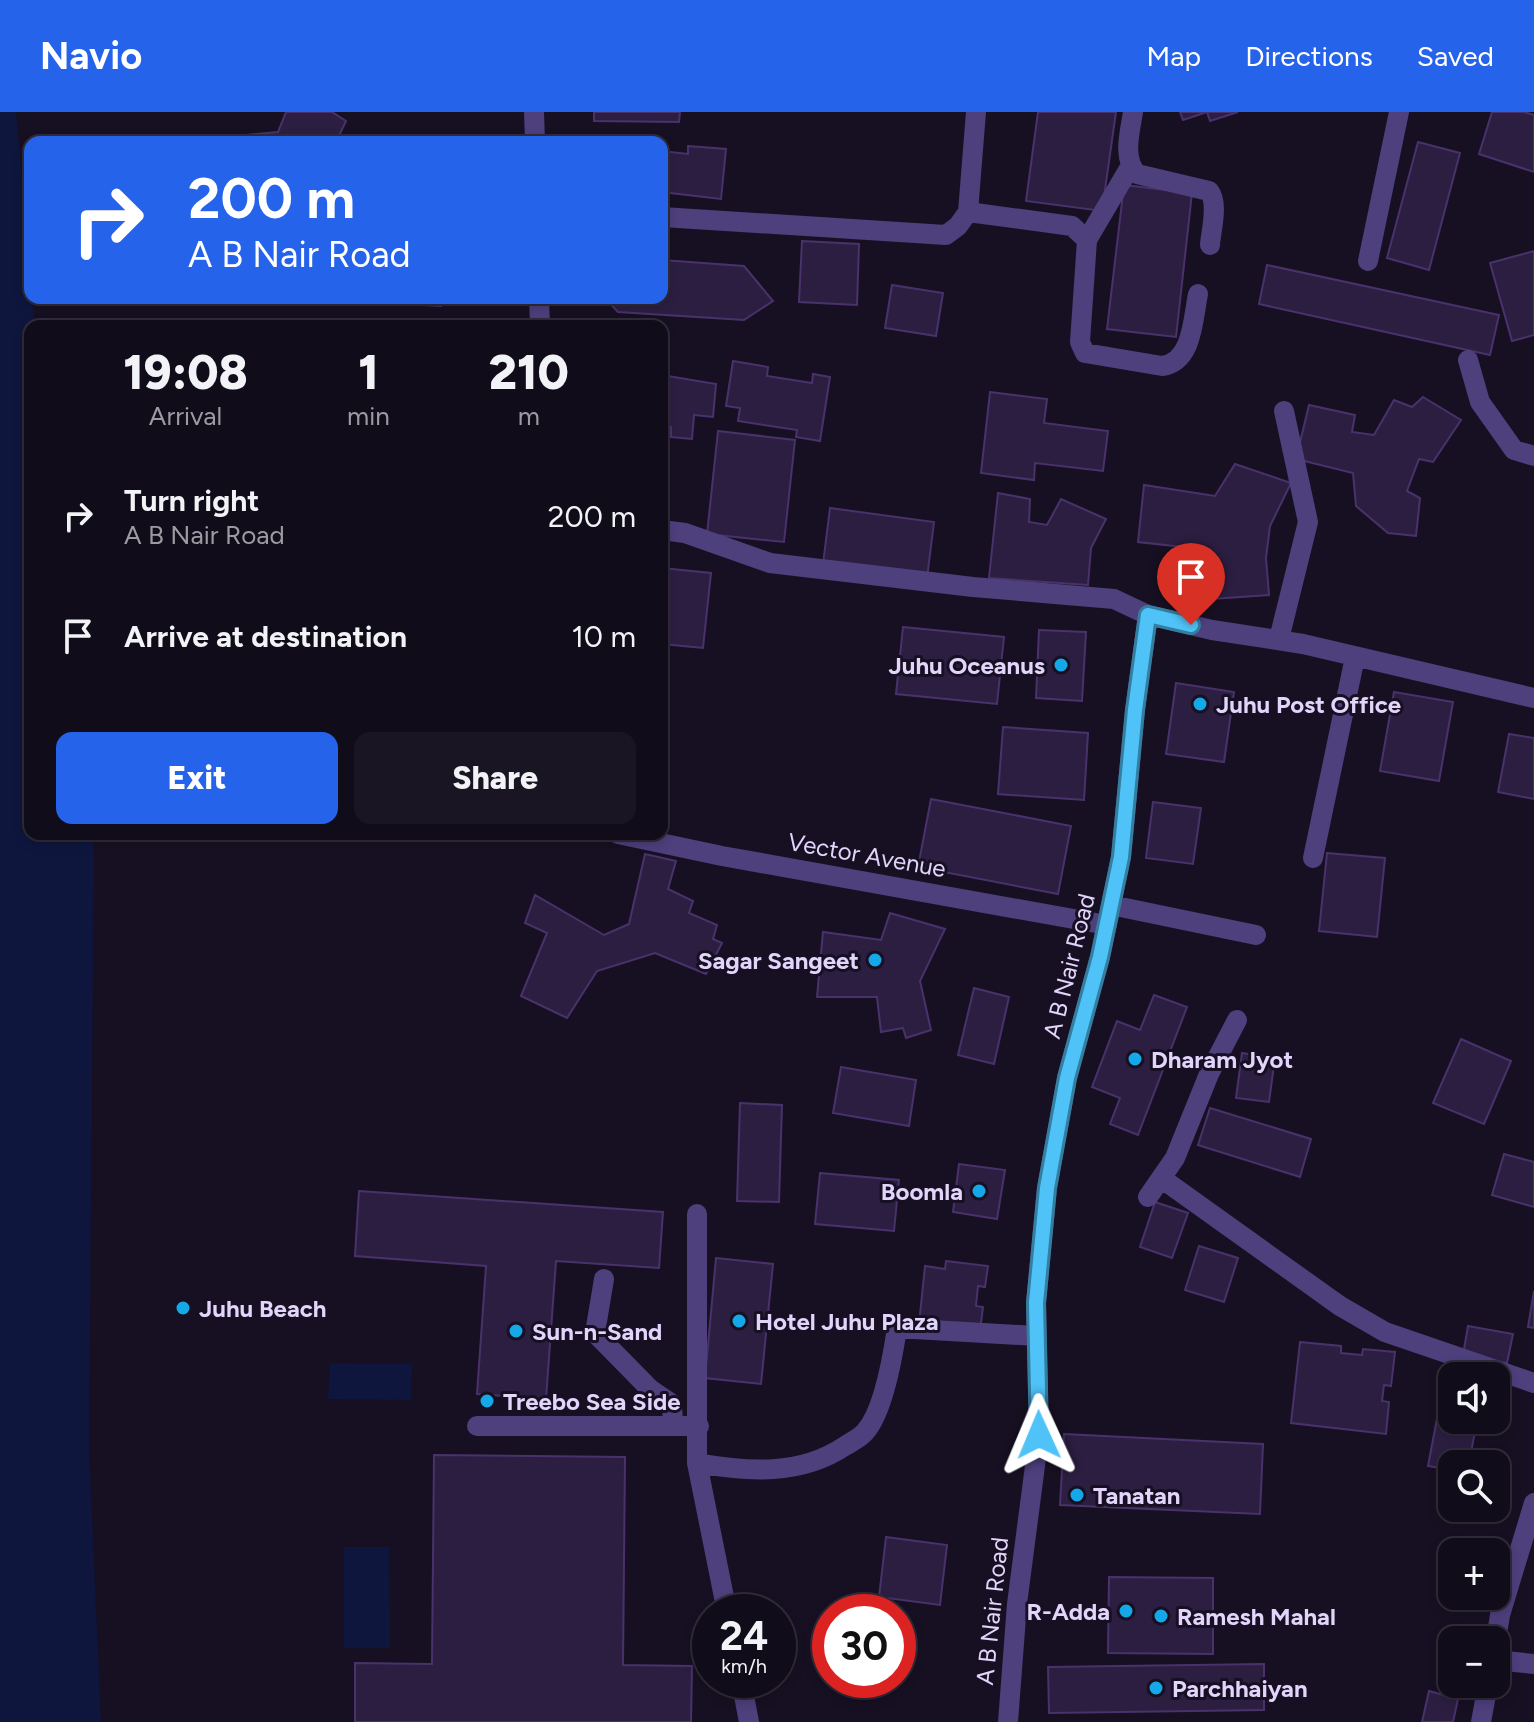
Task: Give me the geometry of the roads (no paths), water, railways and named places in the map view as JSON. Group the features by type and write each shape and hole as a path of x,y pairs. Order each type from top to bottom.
{"street":[{"path":"534,112 535,136"},
{"path":"668,217 946,235 958,226 968,212 976,112"},
{"path":"1133,112 1128,155 1130,167 1137,174 1209,191 1214,197 1210,245"},
{"path":"1368,261 1399,112"},
{"path":"1130,167 1087,240 1080,342 1085,353 1170,365 1177,361 1188,345 1198,294"},
{"path":"968,212 1072,226 1087,240"},
{"path":"1468,360 1480,402 1514,450 1534,456"},
{"path":"1279,639 1308,522 1284,411"},
{"path":"668,531 685,533 770,563 973,587 1114,599 1148,615 1212,630 1279,639 1534,698"},
{"name":"A B Nair Road","path":"1008,1722 1017,1604 1039,1435 1036,1303 1047,1188 1067,1078 1121,857 1148,615"},
{"path":"1313,858 1355,657"},
{"name":"Vector Avenue","path":"646,840 722,856 1256,935"},
{"path":"1148,1197 1175,1158 1209,1074 1237,1020"},
{"path":"1161,1178 1340,1306 1385,1332 1534,1383"},
{"path":"697,1214 697,1463 723,1594"},
{"path":"604,1279 595,1333 650,1389 672,1404 673,1425"},
{"path":"697,1463 759,1471 803,1467 829,1457 865,1432 881,1399 893,1360 897,1328 1037,1336"},
{"path":"477,1426 699,1426"},
{"path":"1498,1626 1534,1503"},
{"path":"1510,1661 1534,1664"},
{"path":"744,1698 749,1722"},
{"path":"1481,1722 1485,1698"}],"water":[{"path":"0,112 16,112 24,202 24,304 33,304 34,320 24,320 24,840 94,840 89,1448 101,1722 0,1722"},
{"path":"330,1363 412,1364 411,1400 328,1399"},
{"path":"344,1547 389,1547 390,1648 344,1648"}],"place":[{"name":"Juhu Oceanus","path":"1061,665"},
{"name":"Juhu Post Office","path":"1200,704"},
{"name":"Sagar Sangeet","path":"875,960"},
{"name":"Dharam Jyot","path":"1135,1059"},
{"name":"Boomla","path":"979,1191"},
{"name":"Juhu Beach","path":"183,1308"},
{"name":"Hotel Juhu Plaza","path":"739,1321"},
{"name":"Sun-n-Sand","path":"516,1331"},
{"name":"Treebo Sea Side","path":"487,1401"},
{"name":"Tanatan","path":"1077,1495"},
{"name":"R-Adda","path":"1126,1611"},
{"name":"Ramesh Mahal","path":"1161,1616"},
{"name":"Parchhaiyan","path":"1156,1688"}]}
